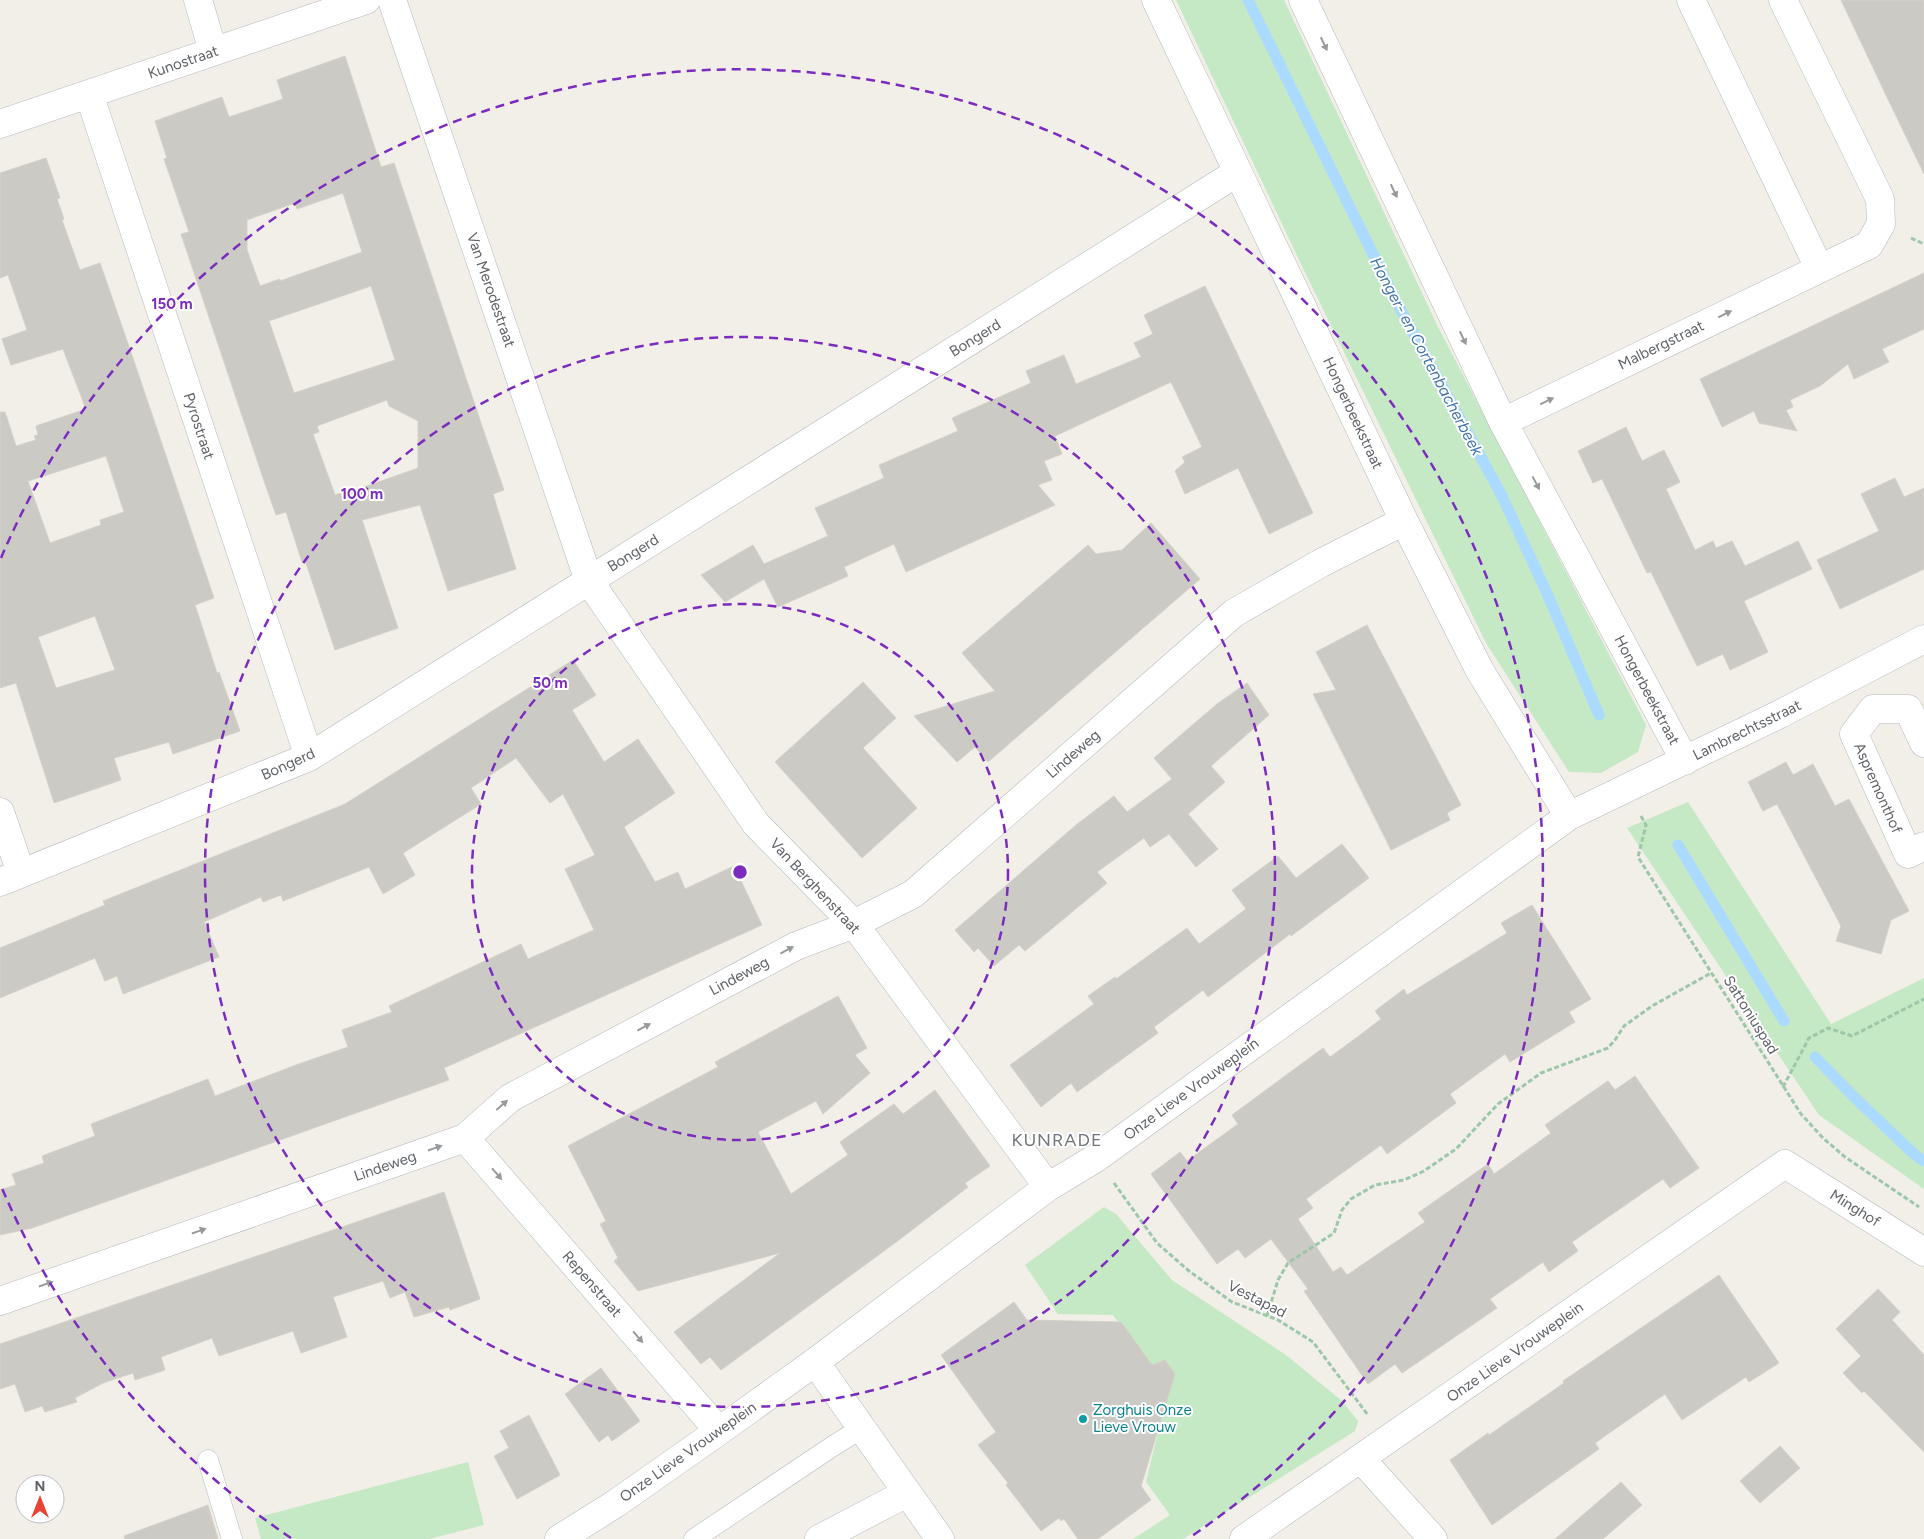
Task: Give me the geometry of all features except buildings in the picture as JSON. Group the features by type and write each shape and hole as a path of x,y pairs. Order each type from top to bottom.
{"street":[{"path":"198,0 213,51"},
{"name":"Kunostraat","path":"0,124 366,0"},
{"name":"Van Merodestraat","path":"392,0 590,580"},
{"name":"Hongerbeekstraat","path":"1156,0 1404,521 1480,670 1569,816"},
{"name":"Hongerbeekstraat","path":"1303,0 1503,422 1685,761"},
{"path":"1691,0 1819,268"},
{"name":"Malbergstraat","path":"1503,422 1869,245 1881,224 1880,199 1783,0"},
{"name":"Pyrostraat","path":"89,94 310,757"},
{"name":"Bongerd","path":"10,877 310,757 1238,172"},
{"name":"Lindeweg","path":"0,1301 465,1138 510,1098 796,946 854,924 913,894 1234,613 1321,563 1404,521"},
{"name":"Van Berghenstraat","path":"590,580 756,824 854,924 1048,1187"},
{"name":"Lambrechtsstraat","path":"1569,816 1685,761 1924,639"},
{"path":"1854,676 1873,709 1908,709 1924,743"},
{"name":"Aspremonthof","path":"1873,709 1854,734 1908,854 1924,846"},
{"path":"0,812 10,877"},
{"name":"Onze Lieve Vrouweplein","path":"559,1539 615,1504 719,1431 815,1362 1048,1187 1096,1158 1569,816"},
{"name":"Repenstraat","path":"465,1138 719,1431"},
{"name":"Onze Lieve Vrouweplein","path":"1244,1539 1785,1164"},
{"name":"Minghof","path":"1785,1164 1924,1252"},
{"path":"815,1362 940,1539"},
{"path":"1361,1459 1433,1539"},
{"path":"819,1539 907,1493"}],"lane":[{"path":"694,1539 862,1428"},
{"path":"208,1460 232,1539"}],"path":[{"name":"Sattoniuspad","path":"1626,790 1646,825 1638,857 1801,1114 1823,1138 1845,1157 1924,1210"},
{"path":"1267,1316 1278,1280 1288,1263 1334,1233 1342,1210 1351,1200 1374,1185 1404,1180 1424,1171 1456,1150 1498,1104 1510,1094 1542,1073 1608,1048 1624,1026 1652,1006 1711,972"},
{"path":"1783,1088 1809,1038 1828,1028 1852,1036 1924,999"},
{"name":"Vestapad","path":"1096,1158 1157,1243 1189,1271 1232,1302 1278,1320 1313,1342 1387,1440"}],"green space":[{"path":"1176,0 1284,0 1438,327 1646,725 1638,752 1601,773 1569,772 1486,643 1300,262"},
{"path":"1688,802 1831,1024 1924,978 1924,1189 1819,1115 1627,828"},
{"path":"1104,1207 1116,1214 1172,1280 1286,1355 1342,1401 1358,1421 1355,1431 1183,1539 1133,1539 1170,1515 1146,1482 1168,1390 1113,1315 1058,1314 1025,1265"},
{"path":"468,1462 484,1525 429,1539 261,1539 255,1518"}],"waterway":[{"name":"Honger- en Cortenbacherbeek","path":"1248,0 1396,301 1502,496 1546,591 1599,715"},
{"name":"Honger- en Cortenbacherbeek","path":"1678,845 1784,1021"},
{"name":"Honger- en Cortenbacherbeek","path":"1815,1057 1855,1098 1915,1155 1924,1161"}],"place":[{"name":"Zorghuis Onze Lieve Vrouw","path":"1083,1419"}],"district":[{"name":"KUNRADE","path":"1057,1140"}]}
